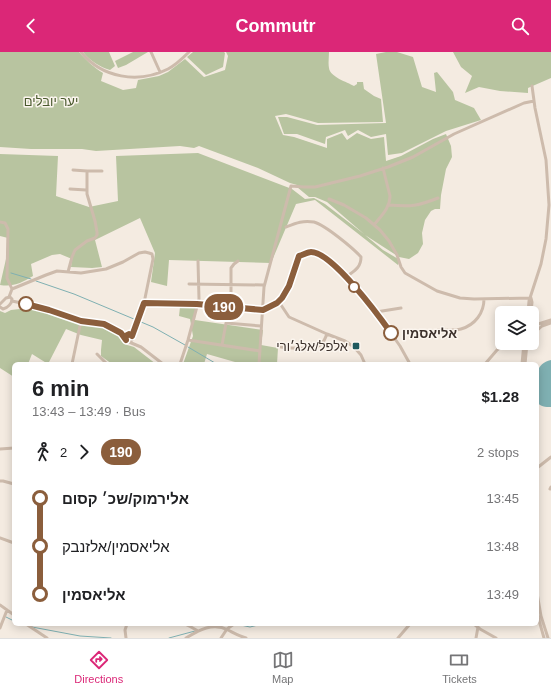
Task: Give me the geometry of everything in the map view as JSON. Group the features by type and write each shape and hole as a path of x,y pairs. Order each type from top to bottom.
{"street":[{"path":"81,52 90,61 109,72 121,76 140,77 168,69 189,52"},
{"path":"151,52 160,72"},
{"path":"531,306 531,298 541,264 546,239 549,205 546,160 532,86"},
{"path":"259,362 264,285 291,186 315,187 360,176 383,168 413,157 454,134 524,103 534,101"},
{"path":"374,225 387,208 390,200 383,168"},
{"path":"73,170 102,170"},
{"path":"68,272 75,250 87,241 95,238 97,235 95,221 86,190 87,171"},
{"path":"70,189 86,190"},
{"path":"389,204 415,206 438,198"},
{"path":"329,199 344,205 366,218 389,241 405,273 437,291 460,298 531,298"},
{"path":"0,222 5,223 8,229 7,278 12,290"},
{"path":"286,227 300,222 314,222 329,230 355,249 361,257 360,266 346,277"},
{"path":"12,301 5,309 0,305 9,297 12,290 57,271 81,273 106,269 139,253 145,252 152,254 153,259 144,303 131,336 132,340 127,340"},
{"path":"144,303 197,304 263,310 279,302 289,286 299,256 311,252 322,256 331,262 346,277 376,312 400,346 409,362"},
{"path":"181,362 199,299 198,261"},
{"path":"231,307 231,268 238,261"},
{"path":"189,284 264,285"},
{"path":"9,297 12,301 49,310 81,321 104,324 121,333 131,336 141,348"},
{"path":"438,330 460,329 469,326 478,319 482,312 484,299"},
{"path":"279,302 289,317 345,341 354,347 361,355 364,362"},
{"path":"376,312 401,308"},
{"path":"72,362 81,321"},
{"path":"539,324 551,321"},
{"path":"539,328 551,321"},
{"path":"222,345 226,323 261,326"},
{"path":"121,333 127,340 160,362"},
{"path":"281,347 305,348 319,346 323,343 327,334"},
{"path":"127,340 126,336 131,336"},
{"path":"188,340 260,351"},
{"path":"487,362 497,350"},
{"path":"522,362 523,350"},
{"path":"525,362 527,350"},
{"path":"97,354 105,362"},
{"path":"0,449 12,448"},
{"path":"539,467 551,457"},
{"path":"0,481 12,483"},
{"path":"0,538 12,542"},
{"path":"539,604 548,638"},
{"path":"0,605 12,614"},
{"path":"0,628 7,610"},
{"path":"539,620 544,638"},
{"path":"29,626 47,638"},
{"path":"126,626 125,630 126,638"},
{"path":"192,626 198,631"},
{"path":"186,638 211,626 227,629 246,638"},
{"path":"221,638 227,629 231,626"},
{"path":"398,638 408,626"},
{"path":"476,638 478,627 496,638"}],"green space":[{"name":"יער יובלים","path":"0,52 79,52 103,73 101,81 123,90 136,88 138,80 159,76 168,72 185,59 204,77 225,70 228,56 226,52 329,52 329,68 332,74 354,86 357,82 363,82 364,89 381,99 383,122 318,123 286,114 275,116 283,135 327,148 327,139 342,133 347,140 357,133 371,139 384,137 386,161 401,156 433,139 446,134 451,146 452,157 446,169 440,209 431,211 425,220 422,233 423,244 418,253 409,259 399,257 365,235 383,250 400,260 398,265 315,200 296,204 271,263 169,260 167,286 151,282 155,253 140,218 95,240 102,267 71,267 72,259 60,254 52,255 31,264 33,276 13,285 0,285 6,259 8,238 0,236 0,154 58,156 56,196 89,207 118,201 116,156 198,153 292,189 305,199 314,198 325,204 364,234 327,202 315,197 309,197 297,187 297,185 258,168 199,146 194,148 180,146 96,151 82,149 31,149 0,147"},
{"path":"83,52 109,52 115,66 110,70 103,67 92,61"},
{"path":"133,52 148,52 118,68 115,61"},
{"path":"193,52 224,52 223,67 206,75 187,57"},
{"path":"397,52 413,57 422,87 436,92 434,73 437,72 453,92 455,100 474,108 481,120 446,131 402,153 388,155 386,134 371,137 358,130 348,136 345,130 326,137 325,144 297,134 284,134 278,117 287,117 317,125 386,123 376,54"},
{"path":"453,52 551,52 551,78 528,88 528,93 500,91 479,87 465,93 472,76 461,67"},
{"path":"196,306 195,320 263,330 261,345 278,348 277,362 235,362 207,354 205,362 184,362 193,336 190,319 179,316 180,307"},
{"path":"29,308 111,329 121,336 124,344 134,347 153,362 109,362 101,356 102,340 81,335 66,329 49,362 45,362 32,354 29,362 12,362 12,376 0,368 0,311 5,313 11,310"}],"water":[{"path":"551,360 551,407 541,406 539,404 539,369 542,364"}],"waterway":[{"path":"11,273 31,279"},
{"path":"36,281 74,294 153,327 185,345"},
{"path":"188,347 213,362"},
{"path":"6,617 12,620"},
{"path":"245,626 254,626"},
{"path":"32,627 80,636 111,638"},
{"path":"169,638 195,631"}],"bus line":[{"name":"190","path":"26,304 81,321 104,324 121,333 126,340 127,335 129,334 132,336 144,303 197,304 263,310 279,302 289,286 299,256 311,252 322,256 331,262 346,277 376,312 391,333"}],"place":[{"name":"אליאסמין","path":"391,333"},
{"name":"אלפל/אלג׳ורי","path":"356,346"}]}
